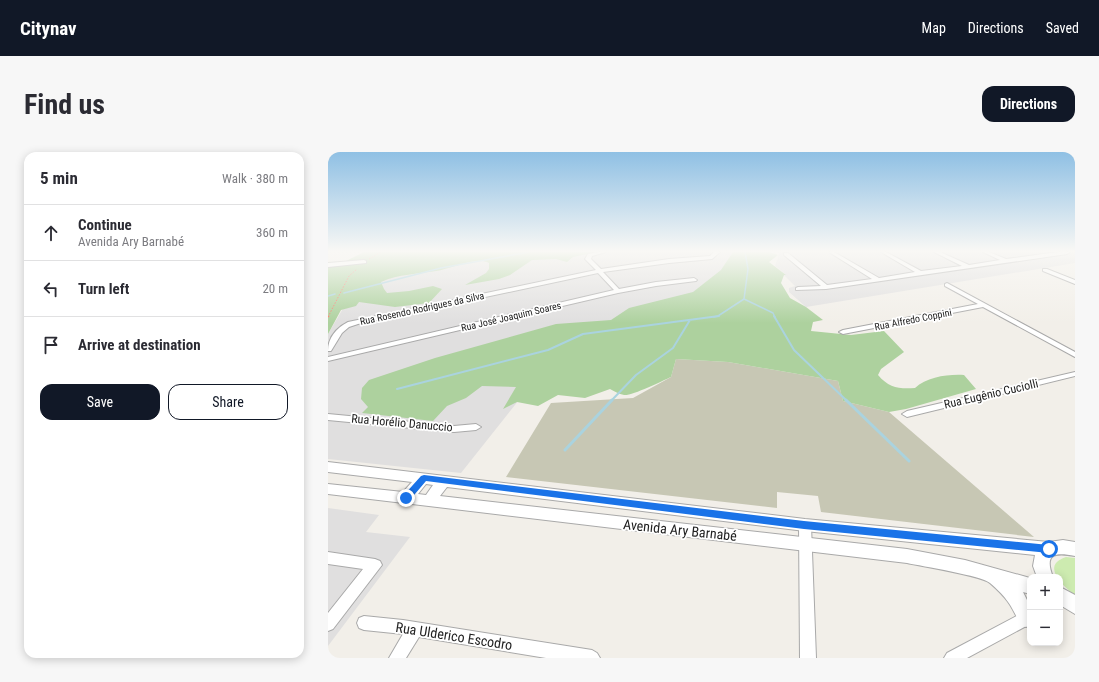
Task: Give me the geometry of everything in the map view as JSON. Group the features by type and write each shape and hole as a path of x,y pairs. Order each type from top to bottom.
{"street":[{"name":"Rua Rosendo Rodrigues da Silva","path":"328,349 339,330 345,326 358,322 581,276"},
{"path":"602,276 618,291"},
{"path":"812,276 826,287"},
{"path":"870,276 877,280"},
{"path":"798,289 826,287 904,276"},
{"path":"1059,276 1075,282"},
{"name":"Rua José Joaquim Soares","path":"328,359 618,291 656,284 694,280"},
{"path":"947,285 1075,355"},
{"name":"Rua Alfredo Coppini","path":"843,332 984,306"},
{"name":"Rua Eugênio Cuciolli","path":"907,414 1075,374"},
{"name":"Rua Horélio Danuccio","path":"328,416 454,429 476,427"},
{"name":"Avenida Ary Barnabé","path":"328,467 445,480 804,525 1066,546"},
{"path":"406,498 424,478"},
{"path":"429,501 445,480"},
{"name":"Avenida Ary Barnabé","path":"328,489 907,556 965,567 1027,585"},
{"path":"804,525 806,544 808,658"},
{"name":"Avenida Ary Barnabé","path":"1045,574 1041,566 1042,556 1066,546"},
{"path":"328,558 375,564 328,624"},
{"path":"992,575 1011,590 1019,599 1027,615"},
{"path":"952,658 1027,618"},
{"name":"Rua Ulderico Escodro","path":"364,623 415,629 592,658"},
{"path":"397,658 415,629"}],"path":[{"path":"328,317 349,276"}],"shaded area":[{"path":"362,276 728,276 711,303 573,332 461,473 328,459 328,334"},
{"path":"785,276 998,276 806,307 789,292 789,288 795,286"},
{"path":"676,359 728,362 838,381 843,401 889,412 1034,537 821,512 818,496 777,492 777,508 506,477 551,403 633,398 671,377"},
{"path":"328,508 379,515 366,532 410,537 328,646"}],"green space":[{"path":"328,276 404,276 381,282 387,293 409,291 433,286 442,289 429,303 395,307 359,302 356,306 341,310 328,334"},
{"path":"481,276 508,276 499,279 465,285"},
{"path":"714,276 784,276 781,283 790,298 806,307 823,320 813,322 811,331 851,335 884,331 904,352 881,369 878,375 886,383 899,388 915,388 925,381 938,377 964,375 976,389 906,409 889,412 843,401 838,381 728,362 676,359 671,377 628,395 622,395 610,389 585,398 558,395 538,406 517,402 503,409 516,387 482,386 466,398 447,406 433,421 362,413 368,407 361,399 362,388 369,380 435,358 556,324 611,320 629,308 693,292"},
{"path":"1066,557 1075,558 1075,596 1063,585 1063,574 1055,573 1054,567 1059,560"}],"waterway":[{"path":"344,293 411,276"},
{"path":"744,299 747,276"},
{"path":"328,296 335,294"},
{"path":"717,316 744,299"},
{"path":"744,299 773,313 775,317"},
{"path":"397,389 548,350 583,334 717,316"},
{"path":"774,316 794,350 847,401"},
{"path":"611,401 636,375 673,348 690,320"},
{"path":"565,450 612,400"},
{"path":"846,400 909,461"}],"route":[{"path":"406,498 424,478 804,525 1049,549"}]}
